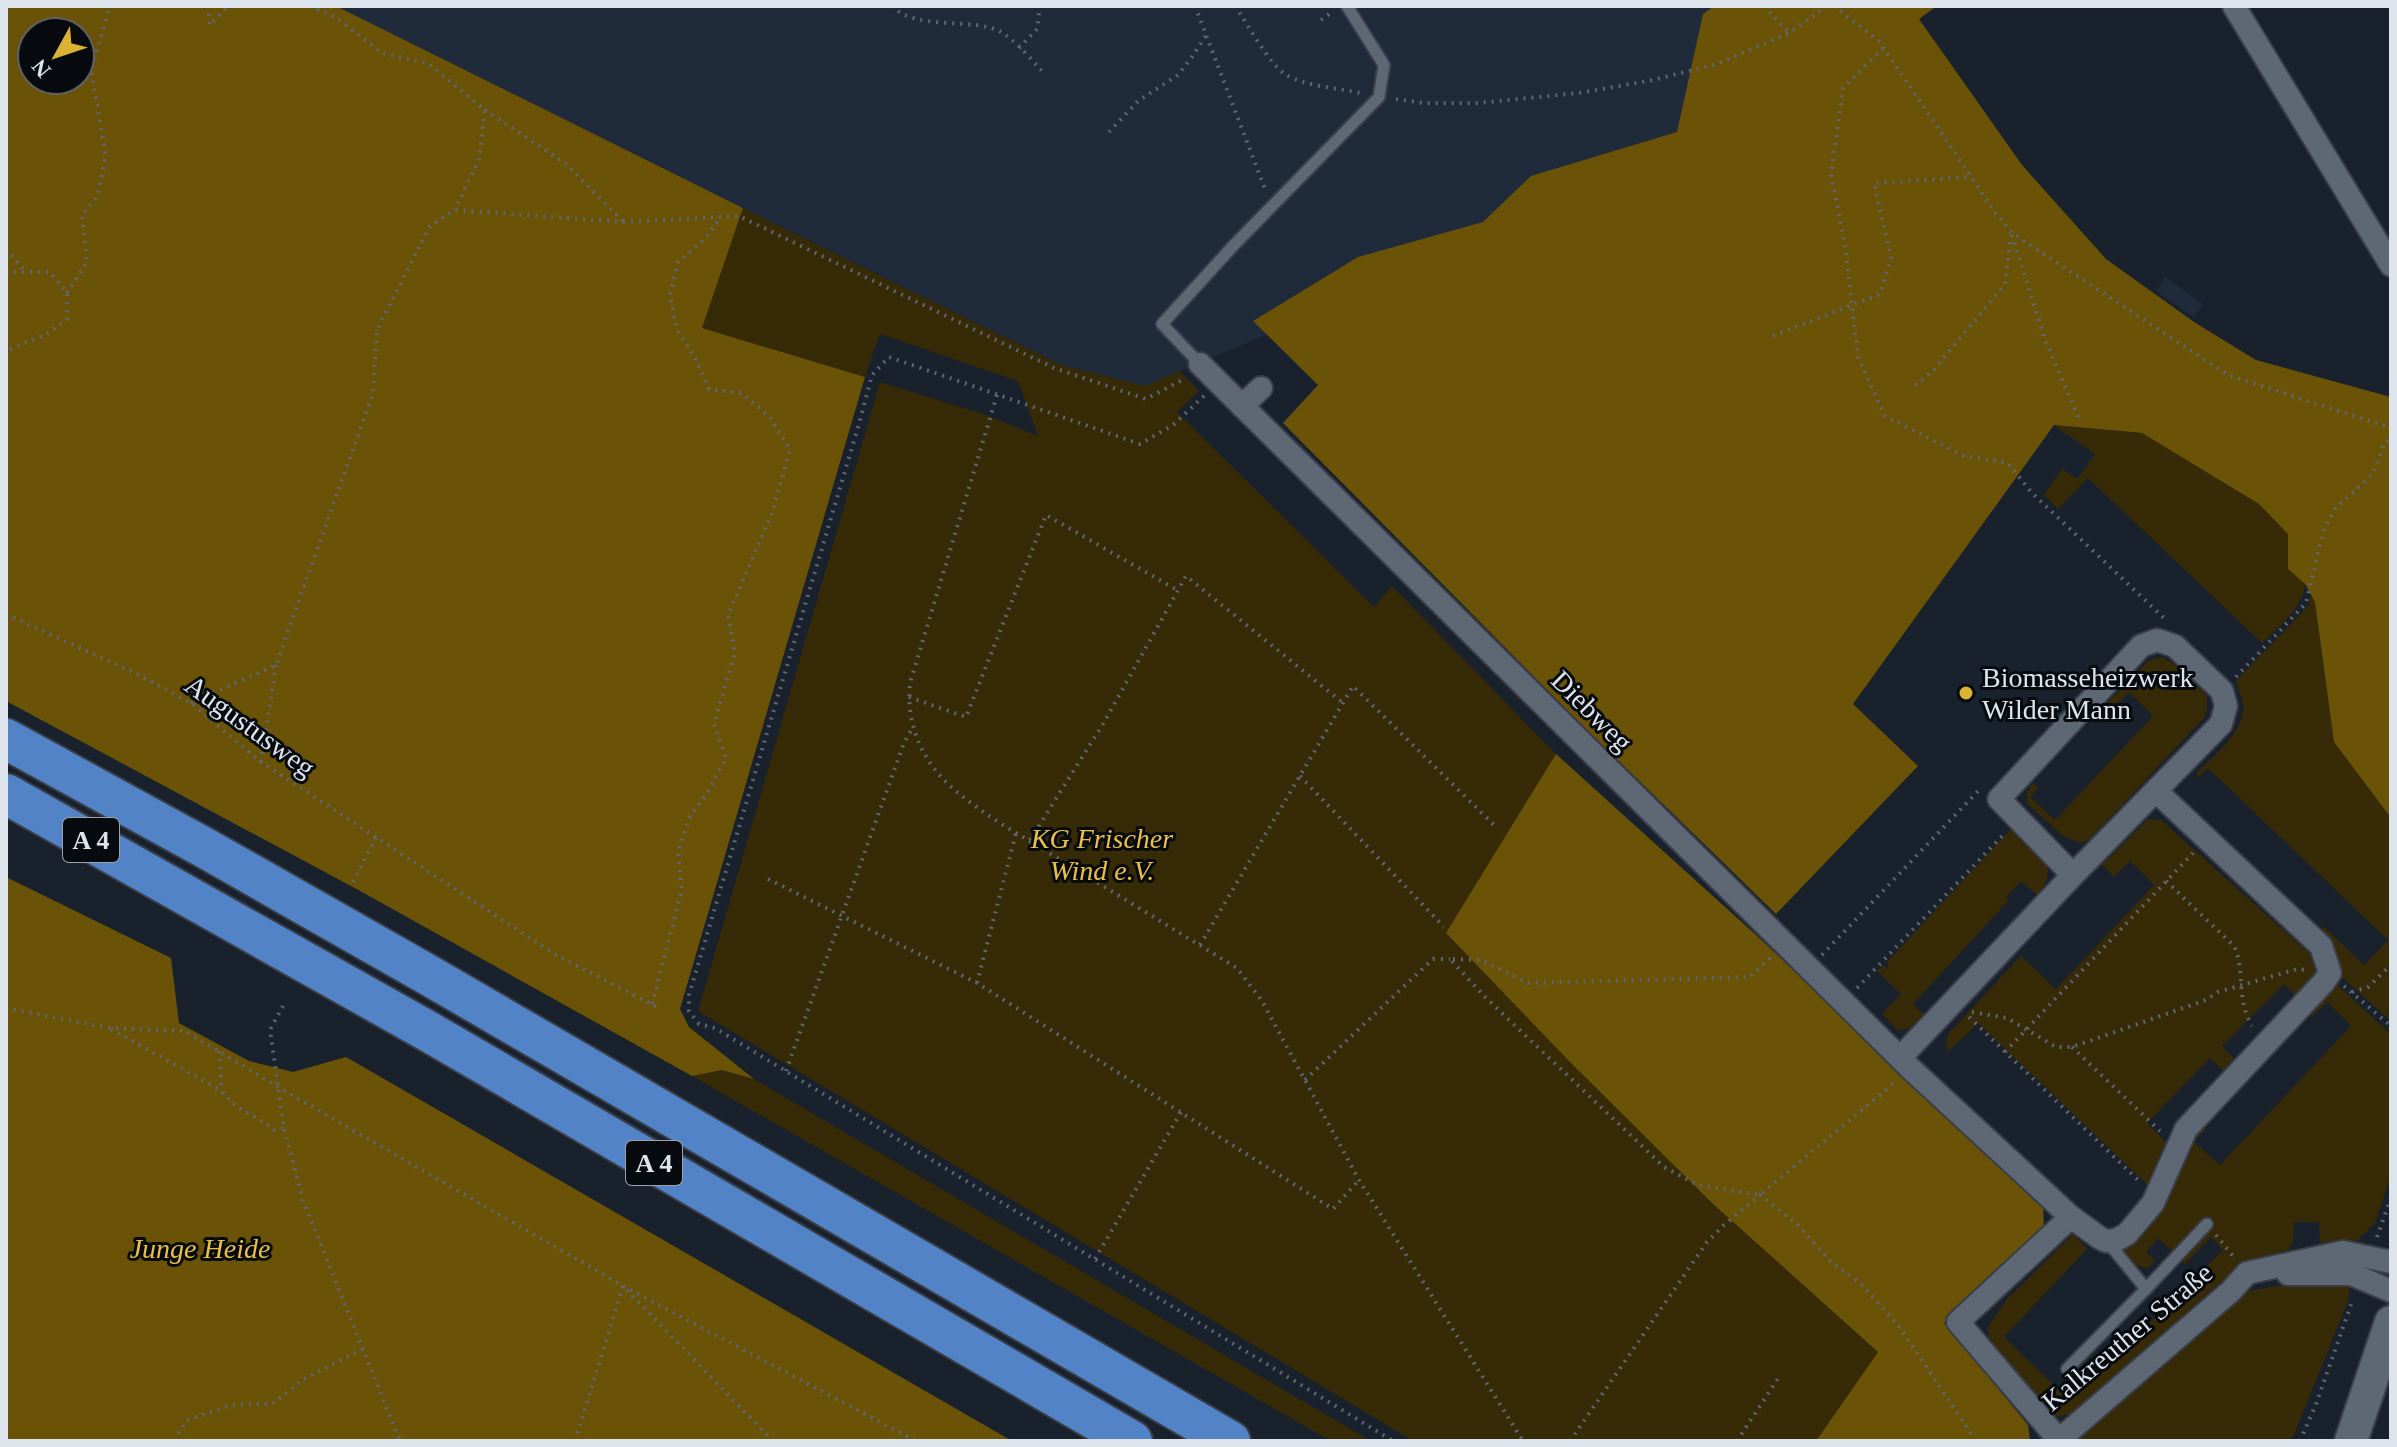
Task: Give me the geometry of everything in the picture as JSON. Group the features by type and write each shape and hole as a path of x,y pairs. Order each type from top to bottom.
{"highway":[{"name":"A 4","path":"6,739 403,961 1230,1441"},
{"name":"A 4","path":"6,794 418,1025 1132,1441"}],"main road":[{"path":"2351,1441 2391,1322"}],"street":[{"path":"2234,6 2391,265"},
{"name":"Diebweg","path":"1207,371 1906,1063"},
{"path":"1242,406 1261,388"},
{"path":"2073,875 1999,799 2141,646 2157,640 2175,646 2222,691 2226,706 2221,724 2073,875 1906,1063 2071,1217 2100,1238 2116,1240 2127,1234 2155,1197 2186,1129 2330,973 2321,946 2156,791"},
{"name":"Kalkreuther Straße","path":"2071,1217 1958,1322 2059,1440 2231,1291 2247,1273 2343,1252 2374,1265 2391,1291"}],"lane":[{"path":"1207,371 1162,324 1379,97 1384,65 1347,6"},
{"path":"2067,1369 2207,1224"},
{"path":"2106,1241 2146,1289"}],"path":[{"path":"6,351 47,334 67,319 67,293 87,262 82,215 97,197 106,156 91,70 110,6"},
{"path":"208,6 210,25 228,6"},
{"path":"310,6 335,17 382,53 429,64 485,110 566,164 624,222"},
{"path":"892,6 897,11 933,22 999,31 1042,71"},
{"path":"1019,48 1037,29 1040,6"},
{"path":"1195,6 1272,206"},
{"path":"1235,6 1284,74 1302,81 1423,103 1478,103 1579,93 1653,80 1717,64 1789,33 1827,6"},
{"path":"1764,6 1789,33"},
{"path":"1834,6 1879,41 2012,233 2045,340 2080,421"},
{"path":"1109,132 1138,101 1178,75 1207,34"},
{"path":"1883,48 1843,88 1831,174 1845,245 1858,357 1885,416 1964,456 2008,463 2032,493 2178,631 2175,646"},
{"path":"261,762 276,665 373,393 377,330 430,226 455,210 479,159 485,110"},
{"path":"1773,336 1880,294 1891,258 1874,183 1972,177"},
{"path":"455,210 624,222 739,216 1054,368 1146,399 1207,371"},
{"path":"652,1004 682,890 678,853 689,818 726,758 714,724 735,652 728,615 772,513 790,450 770,417 741,393 709,389 694,356 677,330 670,295 678,262 705,239 721,217"},
{"path":"1915,385 1933,371 2005,284 2012,233"},
{"path":"2012,233 2228,375 2391,428"},
{"path":"6,249 26,272"},
{"path":"6,272 50,272 67,293"},
{"path":"1207,371 1173,425 1140,444 889,357 872,375 689,995 689,1011 699,1024 715,1028 1393,1441"},
{"path":"997,395 910,683 912,728 925,755 946,782 1016,833 1237,968 1250,982 1359,1180 1523,1441"},
{"path":"2222,691 2306,603 2323,531 2335,509 2373,474 2384,444 2391,439"},
{"path":"909,697 966,717 1046,515 1177,590"},
{"path":"1029,841 1103,724 1186,576 1343,703"},
{"name":"Augustusweg","path":"6,614 137,674 191,703 261,762 556,955 661,1009"},
{"path":"191,703 276,665"},
{"path":"1200,945 1353,686 1497,828"},
{"path":"786,1071 912,728"},
{"path":"1300,776 1444,927"},
{"path":"1810,968 1983,786 1999,799"},
{"path":"1844,1002 2019,819"},
{"path":"977,983 1016,833"},
{"path":"353,882 376,837"},
{"path":"2005,1052 2206,838"},
{"path":"768,879 977,983 1333,1209 1359,1180"},
{"path":"2166,881 2234,946 2239,957 2244,1011 2254,1029 2268,1042"},
{"path":"1305,1080 1433,959 1481,960 1528,983 1750,977 1785,944"},
{"path":"1450,959 1485,997 1664,1167 1698,1185 1760,1195 1797,1224 1832,1263 1859,1282 1901,1329 1936,1379 1973,1441"},
{"path":"2352,992 2368,987 2391,965"},
{"path":"2155,1197 1962,1010 2007,1018 2056,1047 2072,1047 2206,1000 2218,992 2297,969 2330,973 2391,1026"},
{"path":"283,1006 270,1030 284,1128 303,1200 400,1441"},
{"path":"6,1008 109,1028 185,1031 623,1286 916,1441"},
{"path":"109,1028 222,1091 232,1105 249,1116 260,1118 274,1130 284,1128"},
{"path":"2072,1047 2177,1147"},
{"path":"219,1051 222,1091"},
{"path":"1570,1441 1707,1242 1906,1063"},
{"path":"1095,1259 1181,1112"},
{"path":"2300,1441 2374,1265 2391,1198"},
{"path":"2207,1224 2247,1273"},
{"path":"575,1441 623,1286"},
{"path":"623,1286 773,1441"},
{"path":"176,1441 188,1420 231,1405 272,1404 304,1379 363,1349"},
{"path":"1737,1441 1779,1377"}],"shaded area":[{"path":"336,6 1937,6 1266,335 1145,386 1061,365"},
{"path":"2165,277 2203,304 2194,317 2156,291"}],"green space":[{"path":"6,6 336,6 743,208 702,328 865,377 680,1009 689,1027 754,1079 722,1070 692,1076 362,892 6,701"},
{"path":"1714,6 1937,6 1919,19 2022,165 2106,259 2194,322 2256,360 2391,397 2391,818 2334,742 2315,602 2305,584 2288,569 2288,534 2259,504 2142,433 2054,425 1853,704 1918,766 1776,914 1587,730 1283,423 1318,385 1253,321 1358,257 1483,222 1531,176 1677,132 1703,14"},
{"name":"KG Frischer Wind e.V.","path":"743,208 1061,365 1145,386 1180,371 1199,391 1177,412 1374,607 1392,586 1556,754 1447,934 1713,1204 1878,1352 1816,1441 1413,1441 698,1011 880,382 989,416 1038,436 1018,381 880,334 865,377 702,328"},
{"path":"2053,425 2142,433 2259,504 2289,534 2288,568 2305,584 2295,609 2262,643 2088,478 2058,509 2044,495 2062,469 2077,479 2095,454"},
{"path":"2311,595 2315,602 2334,742 2391,818 2391,1021 2339,975 2321,924 2364,965 2388,940 2208,768 2199,777 2196,774 2226,744 2238,726 2243,706 2236,681 2308,606"},
{"path":"2162,657 2174,664 2207,696 2203,719 2090,839 2080,843 2062,835 2028,804 2028,791 2033,783 2038,788 2030,797 2055,820 2153,716 2129,692 2114,708 2108,702 2149,660"},
{"path":"1556,754 1756,935 2043,1205 2044,1231 1944,1323 2028,1425 2030,1441 1816,1441 1878,1352 1713,1204 1446,933"},
{"path":"2148,819 2161,820 2309,953 2317,974 2301,1001 2284,984 2222,1046 2238,1063 2227,1074 2210,1058 2147,1123 2173,1149 2154,1191 1978,1023 1948,1052 1946,1040 1949,1033 2021,956 2056,989 2154,885 2130,861 2114,877 2102,865"},
{"path":"2012,828 2047,864 2045,884 2037,895 2021,881 2006,897 2009,900 1913,1004 1923,1014 1911,1027 1898,1031 1882,1014 1901,994 1877,971 1883,965 1889,970 1887,962"},
{"name":"Junge Heide","path":"6,877 171,958 179,1023 249,1061 293,1072 346,1057 1012,1441 6,1441"},
{"path":"2333,981 2391,1034 2391,1175 2375,1223 2357,1241 2320,1243 2319,1222 2294,1222 2289,1250 2249,1263 2222,1281 2071,1414 2056,1416 2048,1411 1992,1346 1987,1328 2007,1299 2073,1234 2087,1249 2004,1337 2059,1390 2065,1385 2077,1396 2223,1250 2211,1237 2185,1264 2158,1238 2146,1252 2155,1261 2148,1268 2133,1265 2118,1248 2198,1122 2206,1129 2194,1142 2220,1165 2351,1026 2327,1002 2313,1016 2306,1009"},
{"path":"722,1070 754,1079 1371,1441 1331,1441 692,1076"},
{"path":"2306,1280 2350,1285 2348,1301 2289,1441 2074,1441 2245,1292"}],"place":[{"name":"Biomasseheizwerk Wilder Mann","path":"1966,693"}]}
